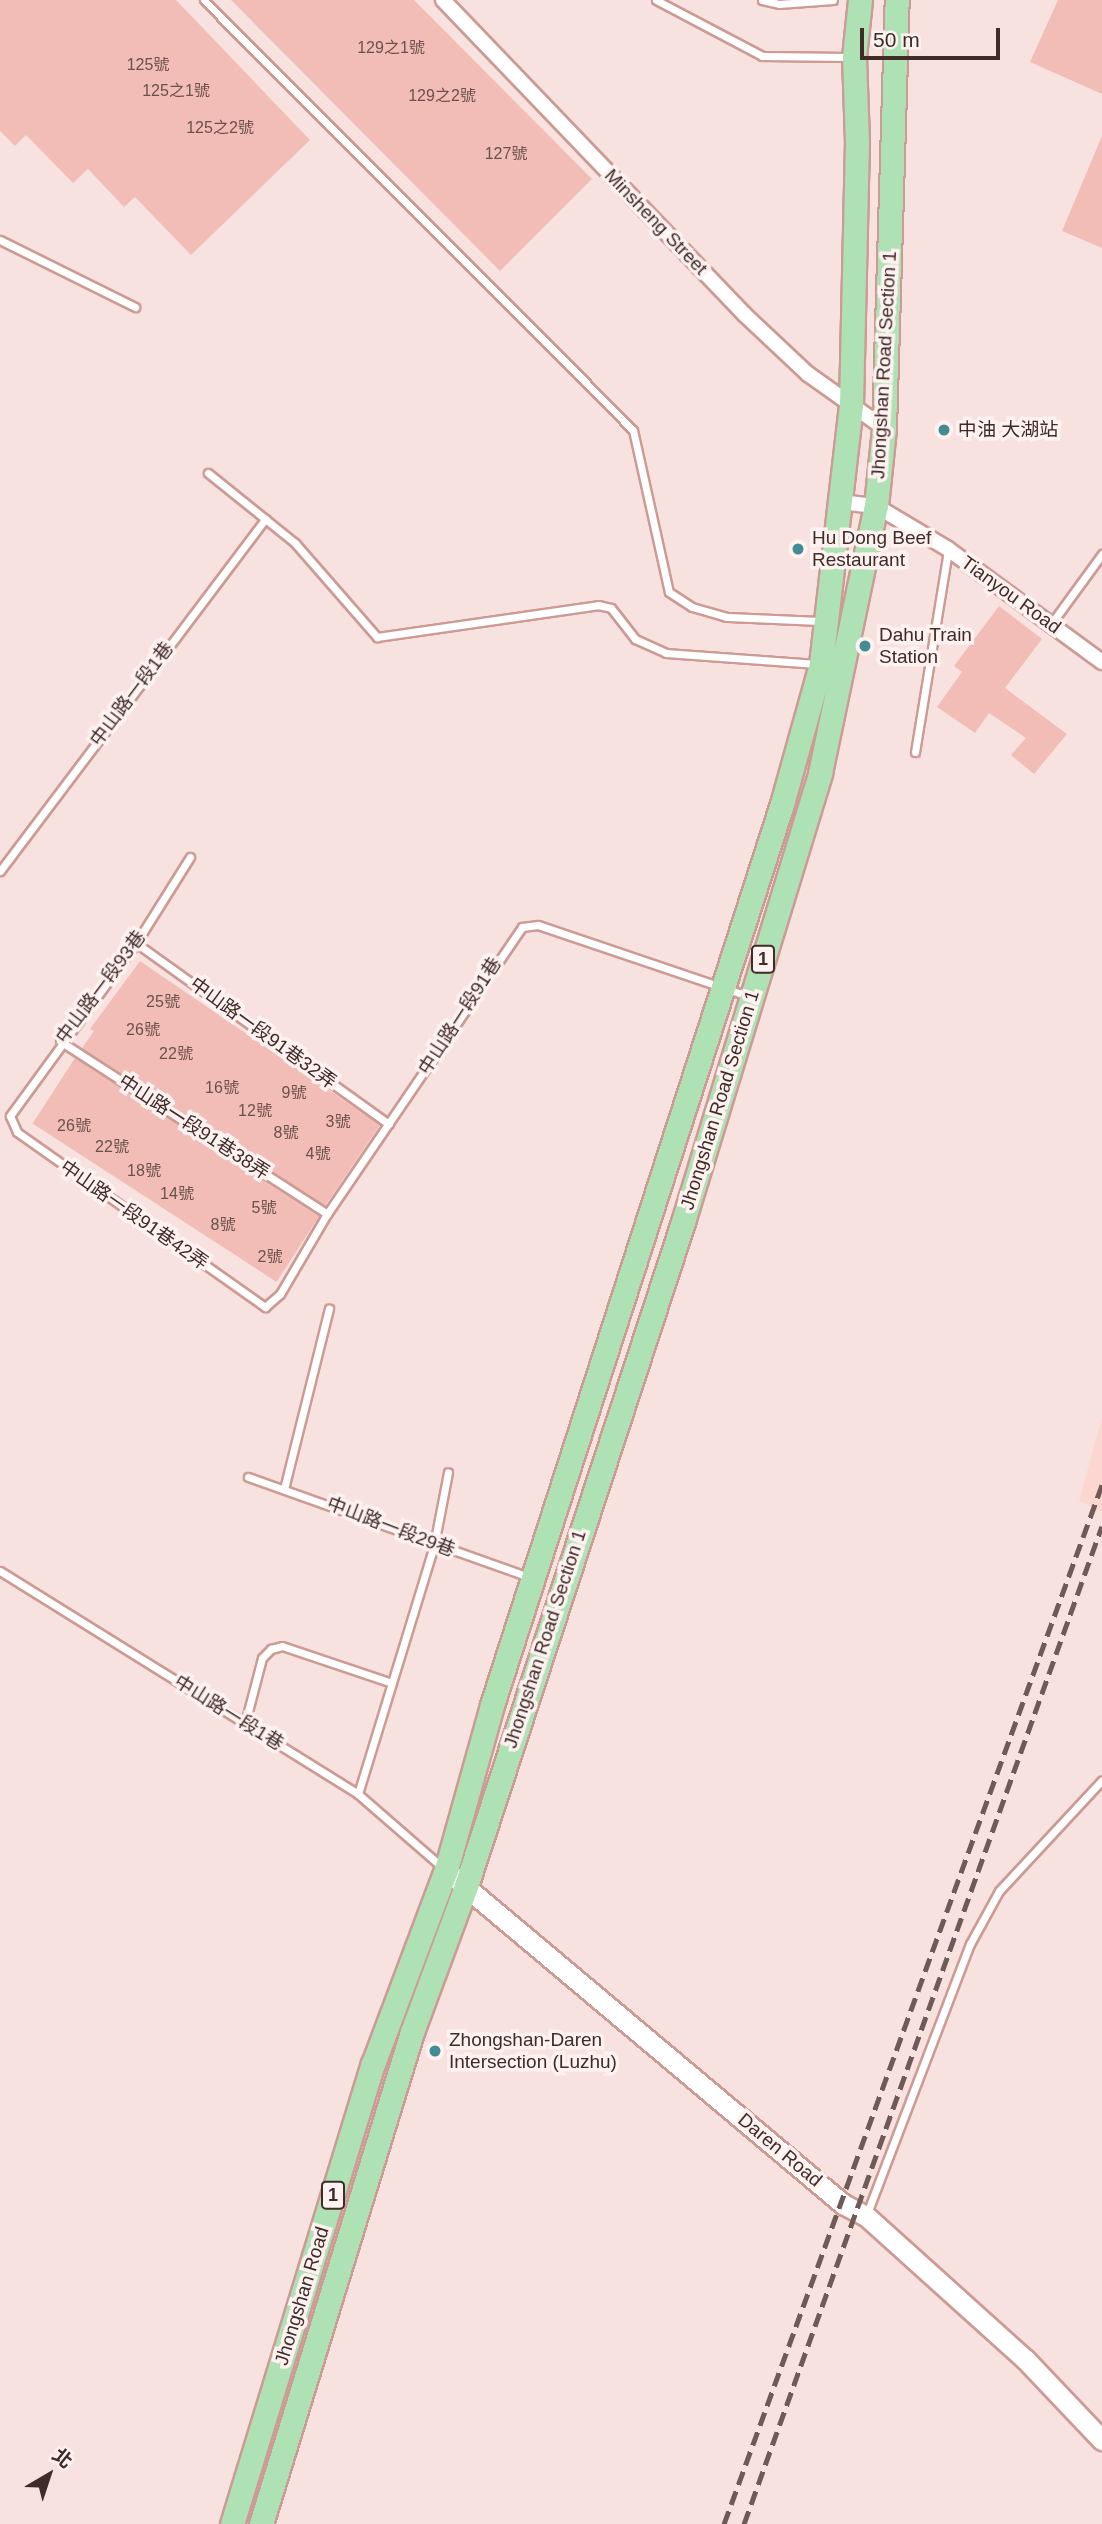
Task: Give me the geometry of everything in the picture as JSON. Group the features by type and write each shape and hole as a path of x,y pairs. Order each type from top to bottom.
{"main road":[{"name":"Jhongshan Road Section 1","path":"446,1870 492,1704 721,988 821,664 850,405 857,142 854,57 860,0"},
{"name":"Jhongshan Road Section 1","path":"466,1886 683,1222 820,773 876,506 884,428 897,0"},
{"name":"Jhongshan Road","path":"232,2524 373,2064 446,1870"},
{"name":"Jhongshan Road","path":"261,2524 412,2032 466,1886"}],"street":[{"name":"Minsheng Street","path":"443,0 744,314 808,374 884,428"},
{"name":"Tianyou Road","path":"841,502 876,506 948,549 1102,662"},
{"name":"Daren Road","path":"446,1870 843,2204 866,2216 1025,2359 1102,2440"}],"lane":[{"path":"204,0 634,430 669,592 692,607 726,617 826,622"},
{"path":"656,0 762,56 854,57"},
{"path":"762,0 779,4 833,0"},
{"path":"0,240 135,307"},
{"path":"208,473 265,519 320,569 377,637 598,605 611,608 635,639 666,653 821,664"},
{"name":"中山路一段1巷","path":"0,871 265,519"},
{"path":"915,751 948,549"},
{"path":"1051,624 1102,554"},
{"name":"中山路一段93巷","path":"10,1116 60,1041 136,943 190,857"},
{"name":"中山路一段91巷","path":"265,1307 280,1294 327,1214 522,927 538,925 752,997"},
{"name":"中山路一段91巷32弄","path":"136,943 389,1124"},
{"name":"中山路一段91巷38弄","path":"60,1041 327,1214"},
{"name":"中山路一段91巷42弄","path":"10,1116 17,1132 265,1307"},
{"path":"284,1489 329,1309"},
{"path":"358,1794 389,1682 434,1545 448,1472"},
{"name":"中山路一段29巷","path":"248,1477 534,1579"},
{"name":"中山路一段1巷","path":"0,1571 358,1794 446,1870"},
{"path":"245,1723 262,1658 271,1649 282,1646 389,1682"},
{"path":"866,2216 970,1944 999,1891 1102,1780"}],"shaded area":[{"path":"1102,1417 1102,1512 1079,1501"}],"building":[{"path":"0,0 176,0 310,140 191,255 135,197 124,207 88,169 73,183 26,135 15,146 0,131"},
{"path":"231,0 414,0 592,179 500,271"},
{"path":"1058,0 1102,0 1102,94 1030,62"},
{"path":"1102,136 1102,248 1062,231"},
{"path":"999,606 1042,639 1005,688 1067,734 1034,774 1011,755 1026,738 989,713 975,733 937,707 962,672 954,666"},
{"path":"140,961 380,1125 325,1206 82,1048 94,1031 90,1029"},
{"path":"75,1058 319,1216 277,1282 33,1123"}],"railway":[{"path":"724,2524 1102,1485"},
{"path":"744,2524 1102,1526"}],"place":[{"name":"中油 大湖站","path":"944,430"},
{"name":"Hu Dong Beef Restaurant","path":"798,549"},
{"name":"Dahu Train Station","path":"865,646"},
{"name":"Zhongshan-Daren Intersection (Luzhu)","path":"435,2051"}]}
